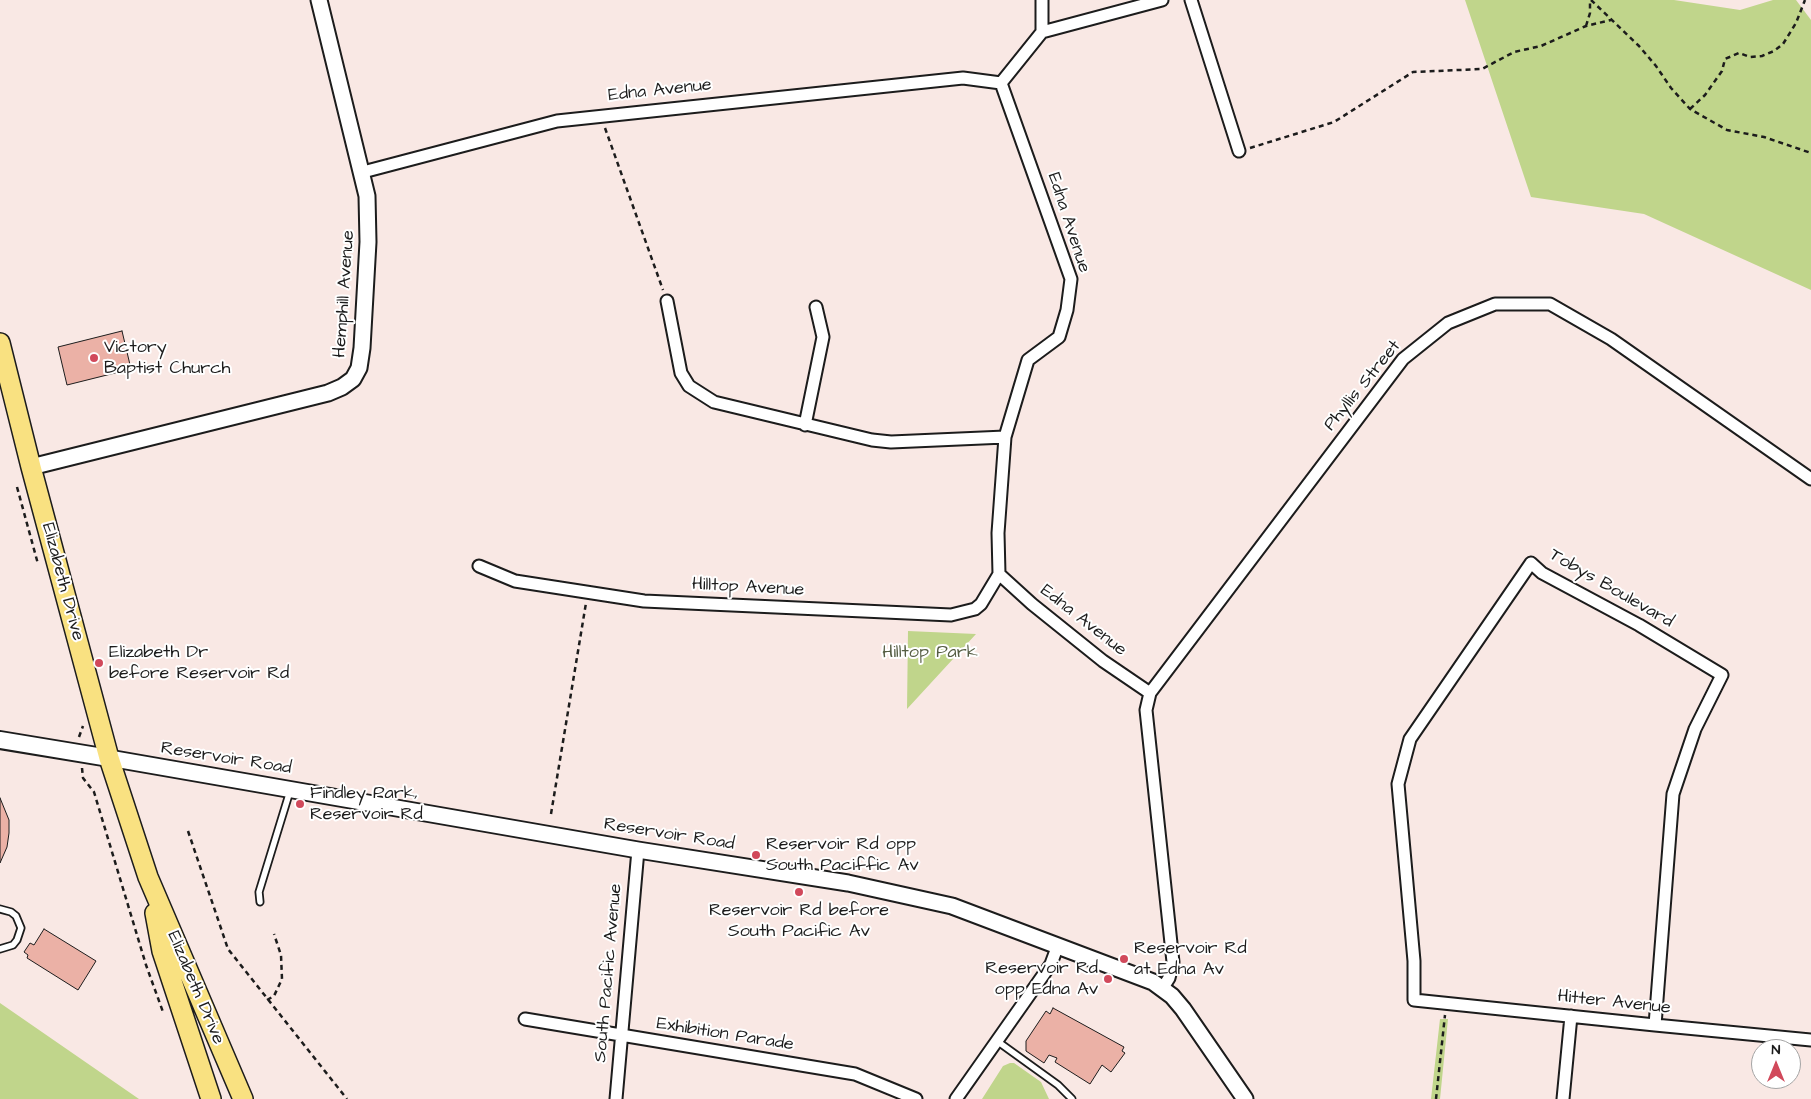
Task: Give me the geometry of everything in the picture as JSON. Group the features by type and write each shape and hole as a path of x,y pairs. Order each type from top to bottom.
{"main road":[{"name":"Elizabeth Drive","path":"0,343 31,467 109,758 148,877 243,1099"},
{"path":"0,740 109,758"},
{"name":"Elizabeth Drive","path":"148,877 162,951 211,1099"}],"street":[{"name":"Hemphill Avenue","path":"31,467 328,393 342,387 353,379 359,368 362,348 368,242 367,196 319,0"},
{"path":"1042,0 1042,32"},
{"path":"1001,83 1042,32 1162,0"},
{"path":"1192,0 1239,151"},
{"name":"Edna Avenue","path":"362,172 557,121 600,115 962,78 1001,83 1071,279 1068,310 1059,337 1028,360 1005,437 998,533 999,574 1032,604 1103,661 1150,693"},
{"path":"667,301 680,372 689,386 714,402 804,426 891,442 1005,437"},
{"name":"Phyllis Street","path":"1150,693 1403,359 1448,323 1495,304 1550,304 1611,339 1811,479"},
{"path":"804,426 823,337 816,307"},
{"name":"Tobys Boulevard","path":"1414,1000 1414,961 1398,784 1410,739 1531,563 1542,573 1639,625 1722,675 1695,729 1674,794 1654,1025"},
{"name":"Hilltop Avenue","path":"480,566 515,581 644,601 951,615 975,609 982,604 999,574"},
{"path":"1150,693 1146,710 1173,962 1169,978 1162,989"},
{"name":"Reservoir Road","path":"109,758 638,850 848,883 952,906 1143,977 1162,989 1183,1008 1245,1099"},
{"name":"South Pacific Avenue","path":"616,1099 638,850"},
{"path":"956,1099 1051,964 1058,945"},
{"name":"Hitter Avenue","path":"1414,1000 1811,1040"},
{"path":"1562,1099 1571,1016"},
{"name":"Exhibition Parade","path":"525,1019 855,1074 916,1099"}],"lane":[{"path":"260,902 259,892 291,789"},
{"path":"0,909 11,912 16,916 20,928 17,940 13,945 0,949"},
{"path":"997,1041 1058,1085 1072,1099"}],"path":[{"path":"1586,26 1590,13 1590,0"},
{"path":"1590,0 1656,66 1671,88 1690,109 1727,130 1764,137 1811,153"},
{"path":"1690,109 1705,95 1722,70 1725,59 1739,53 1750,57 1762,56 1774,52 1783,44 1793,29 1805,0"},
{"path":"1239,151 1334,122 1413,72 1482,69 1514,52 1541,46 1586,26 1611,20"},
{"path":"600,115 667,301"},
{"path":"551,814 588,592"},
{"path":"83,778 94,792 146,965 165,1018"},
{"path":"188,831 228,949 267,1000 322,1065 347,1099"},
{"path":"267,1000 274,996 282,979 281,955 274,934"},
{"path":"1436,1099 1446,1004"}],"green space":[{"path":"1465,0 1674,0 1740,10 1773,0 1796,0 1811,20 1811,290 1644,214 1531,197"},
{"name":"Hilltop Park","path":"908,631 976,634 907,709"},
{"path":"0,1003 139,1099 0,1099"},
{"path":"1440,1019 1448,1019 1440,1099 1431,1099"},
{"path":"1014,1063 1041,1082 1049,1099 982,1099 1003,1066"}],"building":[{"name":"Victory Baptist Church","path":"122,331 131,369 67,385 58,347"},
{"path":"0,798 9,820 9,833 7,847 0,863"},
{"path":"44,929 96,961 78,990 27,958 28,955 24,952 30,943 34,945"},
{"path":"1053,1008 1124,1047 1122,1051 1125,1053 1111,1072 1102,1065 1090,1084 1055,1062 1057,1058 1049,1055 1044,1063 1026,1051 1026,1041 1046,1011 1050,1014"}],"place":[{"name":"Victory Baptist Church","path":"94,358"},
{"name":"Elizabeth Dr before Reservoir Rd","path":"99,663"},
{"name":"Findley Park, Reservoir Rd","path":"300,804"},
{"name":"Reservoir Rd opp South Paciffic Av","path":"756,855"},
{"name":"Reservoir Rd before South Pacific Av","path":"799,892"},
{"name":"Reservoir Rd at Edna Av","path":"1124,959"},
{"name":"Reservoir Rd opp Edna Av","path":"1108,979"}]}
